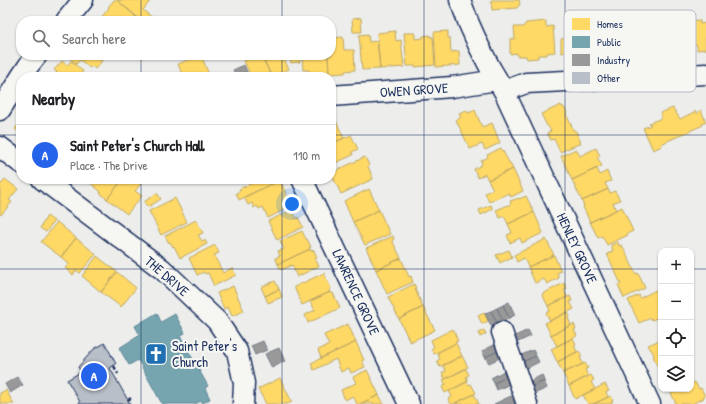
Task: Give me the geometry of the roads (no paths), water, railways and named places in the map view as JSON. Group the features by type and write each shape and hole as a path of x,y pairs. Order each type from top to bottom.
{"street":[{"path":"70,16 83,0"},
{"name":"HENLEY GROVE","path":"460,0 485,58 500,86 650,404"},
{"path":"24,72 33,60"},
{"name":"OWEN GROVE","path":"696,74 706,74"},
{"name":"OWEN GROVE","path":"336,96 452,87 500,86 564,81"},
{"path":"0,110 16,85"},
{"path":"0,147 16,159"},
{"name":"THE DRIVE","path":"49,184 162,269 216,321 237,351 244,383 243,404"},
{"name":"LAWRENCE GROVE","path":"304,184 409,404"},
{"path":"502,332 527,404"}],"place":[{"name":"Saint Peter's Church","path":"156,354"},
{"name":"Saint Peter's Church Hall","path":"94,376"}]}
